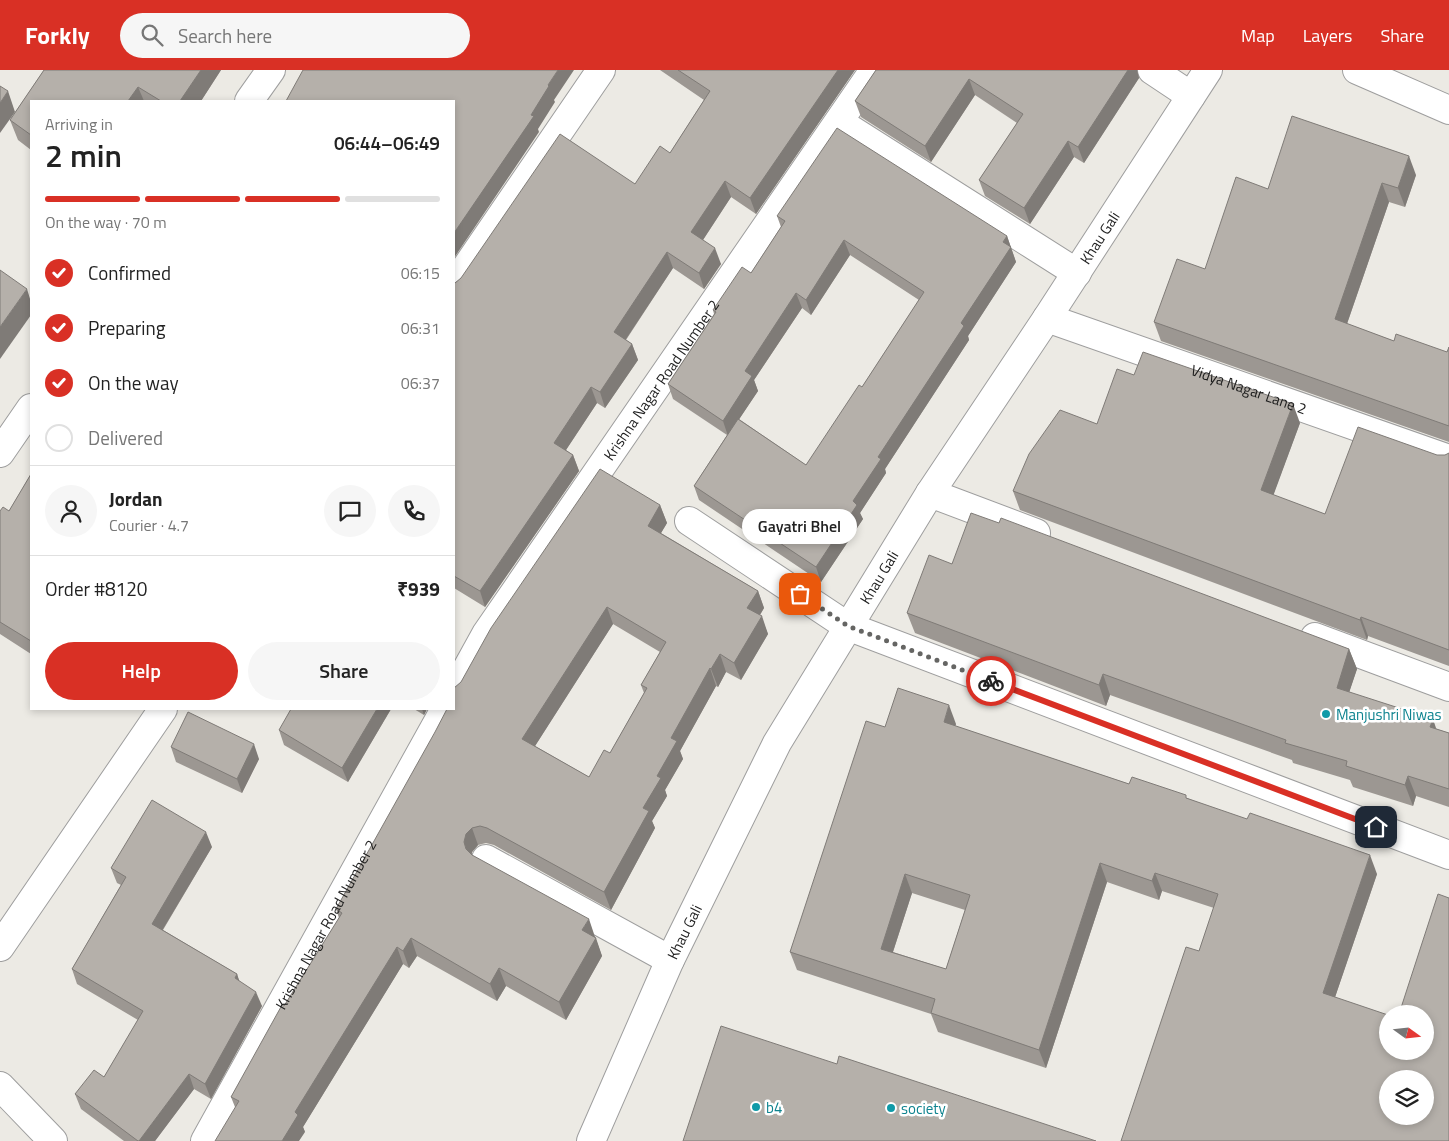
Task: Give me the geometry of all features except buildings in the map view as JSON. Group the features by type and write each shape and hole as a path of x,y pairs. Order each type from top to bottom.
{"street":[{"path":"250,100 271,70"},
{"path":"455,284 601,70"},
{"name":"Krishna Nagar Road Number 2","path":"455,690 486,634 874,70"},
{"path":"1152,70 1191,96"},
{"name":"Khau Gali","path":"591,1141 670,960 777,743 930,493 1048,318 1208,70"},
{"path":"1357,70 1449,110"},
{"path":"839,122 1077,272"},
{"name":"Vidya Nagar Lane 2","path":"1048,318 1449,459"},
{"path":"0,452 30,409"},
{"path":"930,493 1060,542"},
{"path":"689,521 848,626 1449,855"},
{"path":"1291,628 1449,687"},
{"path":"0,947 162,710"},
{"name":"Krishna Nagar Road Number 2","path":"205,1141 444,710"},
{"path":"486,859 670,960"},
{"path":"0,1086 53,1141"}],"way so far":[{"path":"800,594 848,626 991,681"}],"place":[{"name":"Gayatri Bhel","path":"800,594"},
{"name":"Manjushri Niwas","path":"1326,714"},
{"name":"b4","path":"756,1107"},
{"name":"society","path":"891,1108"}],"route":[{"path":"991,681 1376,827"}]}
